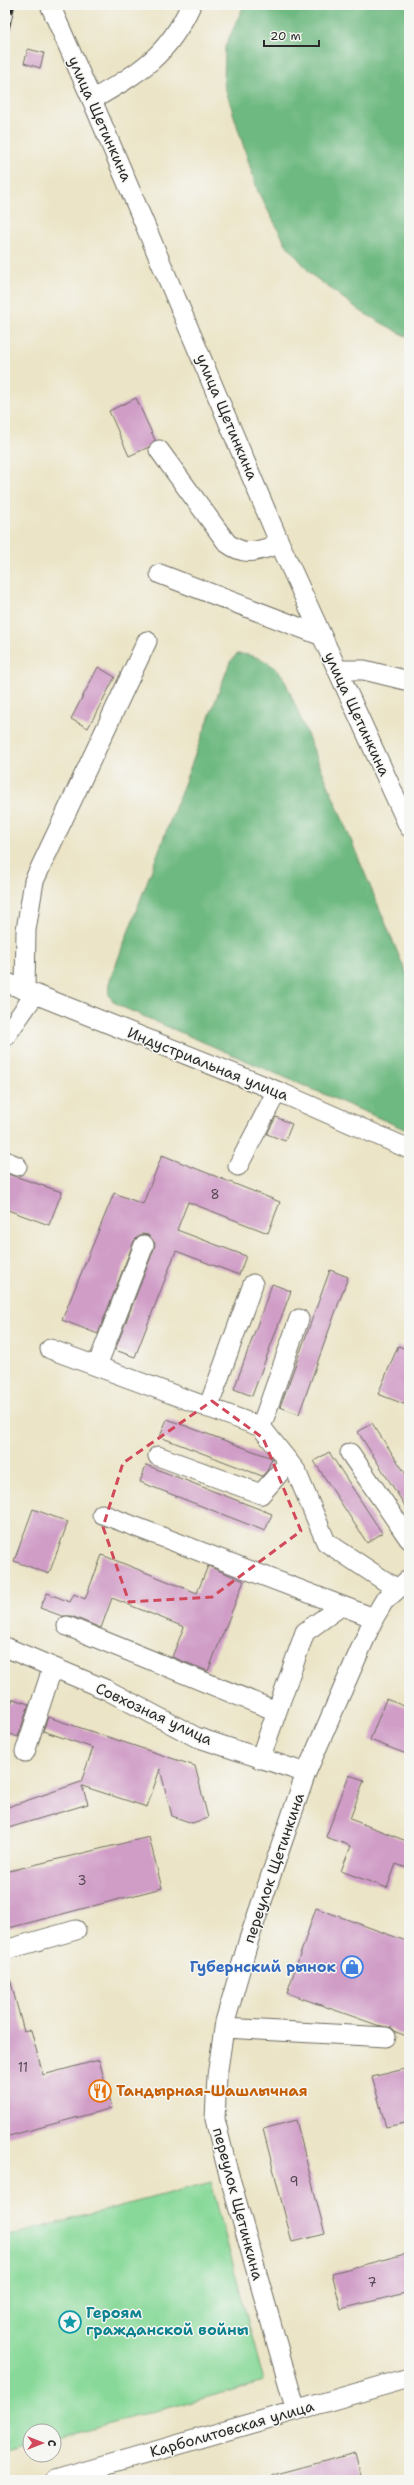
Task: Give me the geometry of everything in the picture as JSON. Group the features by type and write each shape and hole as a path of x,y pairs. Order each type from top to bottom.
{"street":[{"name":"улица Щетинкина","path":"50,5 92,100 280,544 409,827"},
{"path":"92,100 151,63 182,25 191,5"},
{"path":"159,450 227,543 238,551 246,553 280,544"},
{"path":"160,574 322,636"},
{"path":"5,1037 30,992 26,930 34,881 147,641"},
{"path":"338,670 364,670 409,681"},
{"name":"Индустриальная улица","path":"5,982 277,1091 409,1149"},
{"path":"238,1166 277,1091"},
{"path":"97,1366 144,1245"},
{"path":"208,1408 253,1284"},
{"path":"261,1427 299,1319"},
{"path":"50,1348 261,1427 296,1471 326,1542 403,1584"},
{"path":"350,1453 409,1538"},
{"path":"158,1456 261,1494 289,1462"},
{"path":"102,1514 374,1618"},
{"name":"переулок Щетинкина","path":"296,2411 226,2164 215,2119 217,2076 224,2028 249,1939 306,1773 374,1618 384,1601 403,1584"},
{"path":"260,1760 305,1632 341,1606"},
{"path":"67,1626 276,1711"},
{"name":"Совхозная улица","path":"5,1647 52,1669 107,1690 178,1729 260,1760 306,1773"},
{"path":"24,1752 52,1669"},
{"path":"5,1950 76,1930"},
{"path":"224,2028 386,2037"},
{"name":"Карболитовская улица","path":"55,2480 409,2378"}],"highlighted area":[{"path":"212,1401 263,1438 301,1531 212,1597 129,1602 103,1527 123,1463"}],"green space":[{"path":"244,5 409,5 409,338 362,312 312,275 286,244 258,192 224,84 225,47"},
{"path":"237,654 257,657 268,663 283,676 409,980 409,1131 122,1007 110,997 108,991 109,983 230,662"},
{"path":"211,2182 264,2382 62,2436 62,2423 22,2423 22,2446 5,2451 5,2237"}],"building":[{"path":"28,49 44,53 40,68 24,63"},
{"path":"136,398 155,440 149,447 129,456 109,411"},
{"path":"98,667 115,677 88,728 71,719"},
{"path":"276,1117 292,1124 285,1141 267,1134"},
{"path":"162,1155 280,1202 268,1233 188,1202 177,1230 246,1256 239,1275 176,1251 135,1357 115,1350 154,1249 155,1243 148,1235 142,1234 134,1241 98,1334 62,1320 114,1193 143,1204"},
{"path":"5,1173 62,1192 49,1225 5,1209"},
{"path":"330,1270 348,1277 299,1414 280,1407"},
{"path":"272,1284 291,1291 252,1396 234,1389"},
{"path":"398,1346 409,1350 409,1406 378,1394"},
{"path":"167,1419 272,1458 267,1471 262,1476 160,1437"},
{"path":"372,1423 409,1479 409,1512 358,1432"},
{"path":"329,1452 382,1533 367,1543 314,1461"},
{"path":"146,1465 272,1514 265,1531 140,1482"},
{"path":"33,1509 68,1522 49,1574 14,1561"},
{"path":"102,1555 197,1593 208,1566 244,1581 208,1671 172,1657 184,1627 112,1598 101,1628 71,1616 62,1616 40,1608 47,1593 70,1602 74,1594 85,1599"},
{"path":"13,1699 29,1704 18,1737 5,1732 5,1703 11,1705"},
{"path":"386,1699 409,1708 409,1755 370,1740"},
{"path":"48,1717 195,1766 208,1818 192,1823 172,1816 160,1769 147,1807 82,1786 88,1804 5,1829 5,1808 81,1782 93,1748 43,1731"},
{"path":"349,1775 364,1780 350,1819 409,1842 409,1869 396,1864 387,1888 341,1871 351,1846 326,1837"},
{"path":"149,1837 162,1888 5,1929 5,1872"},
{"name":"Губернский рынок","path":"316,1908 409,1942 409,2037 396,2032 392,2028 377,2025 287,1993"},
{"path":"5,1979 10,1979 24,2032 31,2030 43,2075 99,2060 112,2108 5,2137"},
{"path":"409,2068 409,2122 386,2127 372,2077"},
{"path":"296,2120 325,2234 292,2242 263,2129"},
{"path":"409,2253 409,2292 341,2309 332,2273"},
{"path":"355,2453 362,2480 273,2480 273,2475"}],"railway":[{"path":"5,39 13,5"}],"place":[{"name":"Губернский рынок","path":"352,1967"},
{"name":"Тандырная-Шашлычная","path":"100,2091"},
{"name":"Героям гражданской войны","path":"70,2322"}]}
